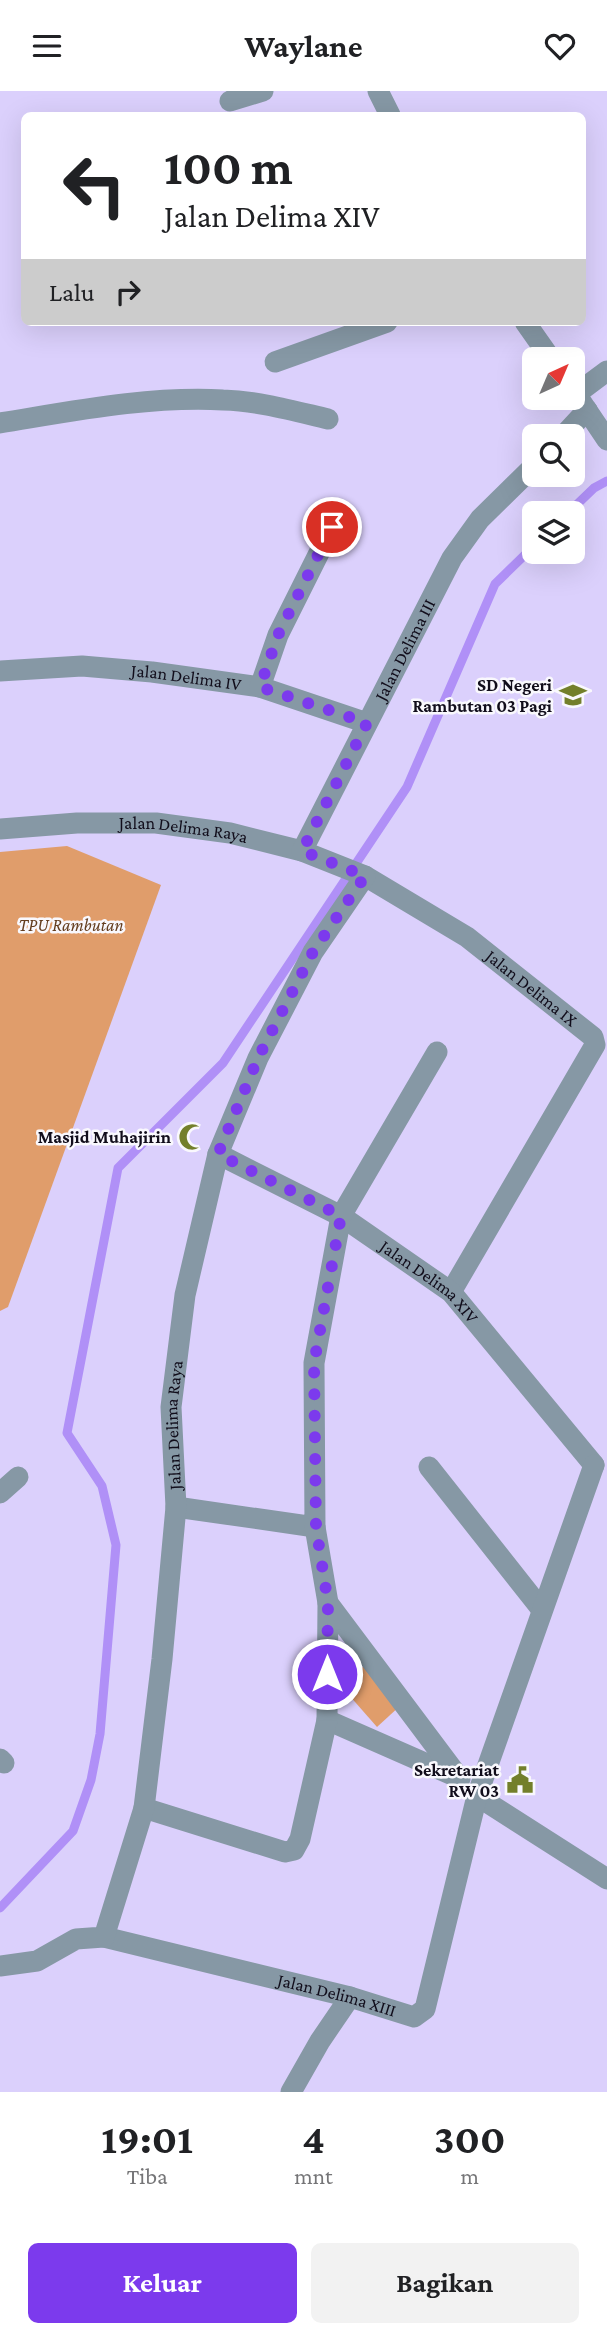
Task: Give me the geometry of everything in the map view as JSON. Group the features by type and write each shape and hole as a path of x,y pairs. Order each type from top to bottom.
{"street":[{"path":"230,101 263,91"},
{"path":"378,91 388,112"},
{"path":"275,362 376,326"},
{"path":"528,326 543,347"},
{"path":"585,391 607,371"},
{"path":"0,423 167,399 226,400 270,406 328,419"},
{"path":"585,406 607,440"},
{"name":"Jalan Delima III","path":"302,851 452,558 480,519 522,478"},
{"path":"260,687 278,635 332,527"},
{"name":"Jalan Delima IV","path":"0,671 82,666 152,672 260,687 367,723"},
{"name":"Jalan Delima Raya","path":"0,829 77,823 156,823 230,833 302,851 363,875 313,952 258,1058 218,1154 185,1295 173,1394 176,1507 162,1659 144,1808 104,1937"},
{"name":"Jalan Delima IX","path":"363,875 467,937 596,1041 451,1292"},
{"path":"144,1808 285,1852 294,1850 300,1839 327,1720 328,1603 316,1527 314,1363 341,1216 437,1052"},
{"name":"Jalan Delima XIV","path":"218,1154 341,1216 451,1292 600,1460"},
{"path":"478,1792 542,1610 600,1460"},
{"path":"429,1468 542,1610"},
{"path":"0,1493 18,1477"},
{"path":"176,1507 316,1527"},
{"path":"328,1603 460,1779"},
{"path":"327,1720 460,1779 607,1879"},
{"name":"Jalan Delima XIII","path":"104,1937 350,1997 414,2017 425,2008 478,1792"},
{"path":"0,1966 37,1961 76,1939 104,1937"},
{"path":"291,2092 320,2041 350,1997"}],"green space":[{"name":"TPU Rambutan","path":"67,846 161,885 8,1307 0,1311 0,852"},
{"path":"366,1664 401,1705 377,1727 341,1686"}],"waterway":[{"path":"580,501 594,488 607,481"},
{"path":"0,1908 73,1831 91,1780 100,1734 116,1545 102,1486 67,1433 118,1168 223,1063 407,787 495,584 522,558"}],"place":[{"name":"SD Negeri Rambutan 03 Pagi","path":"573,695"},
{"name":"Masjid Muhajirin","path":"192,1137"},
{"name":"Sekretariat RW 03","path":"520,1780"}],"route":[{"path":"327,1674 328,1603 316,1527 314,1363 341,1216 218,1154 258,1058 313,952 365,876 302,851 367,723 260,687 278,635 332,527"}]}
